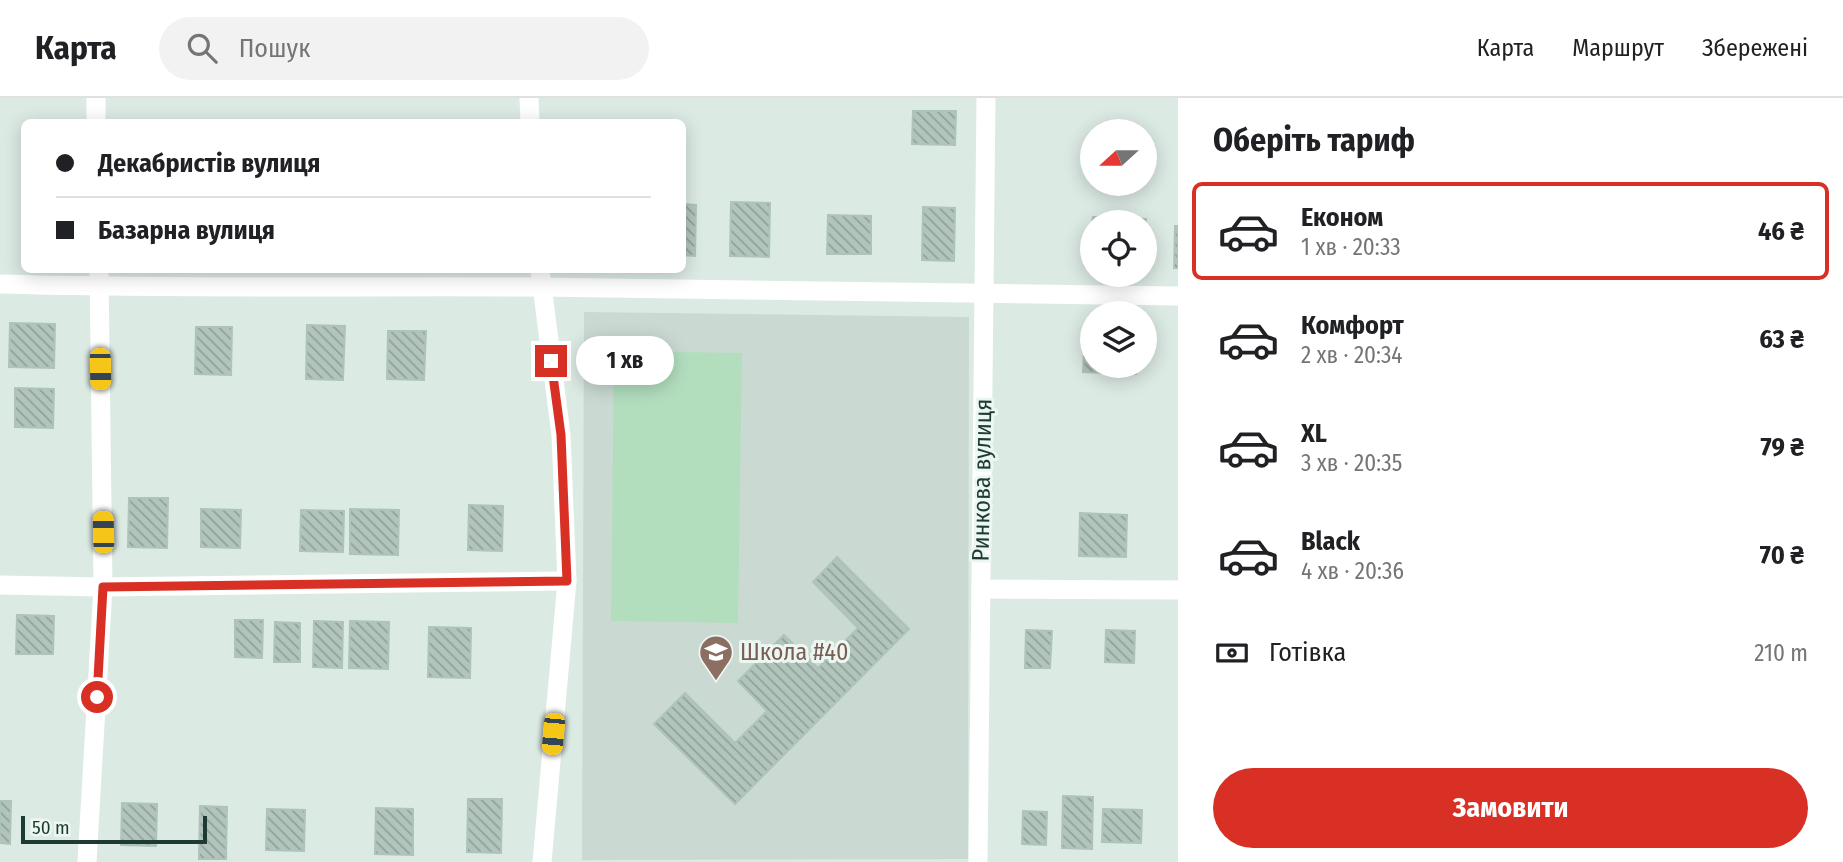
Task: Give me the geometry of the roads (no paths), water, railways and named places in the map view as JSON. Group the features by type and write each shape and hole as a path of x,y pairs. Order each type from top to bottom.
{"street":[{"path":"96,98 96,119"},
{"path":"529,98 530,119"},
{"name":"Ринкова вулиця","path":"978,862 986,98"},
{"path":"0,284 99,278 540,278 984,295 1178,296"},
{"path":"87,862 103,587 99,278"},
{"path":"540,278 561,435 567,581 542,862"},
{"path":"0,585 103,587 567,581"},
{"path":"981,589 1178,590"}],"place":[{"name":"Школа #40","path":"716,682"}]}
